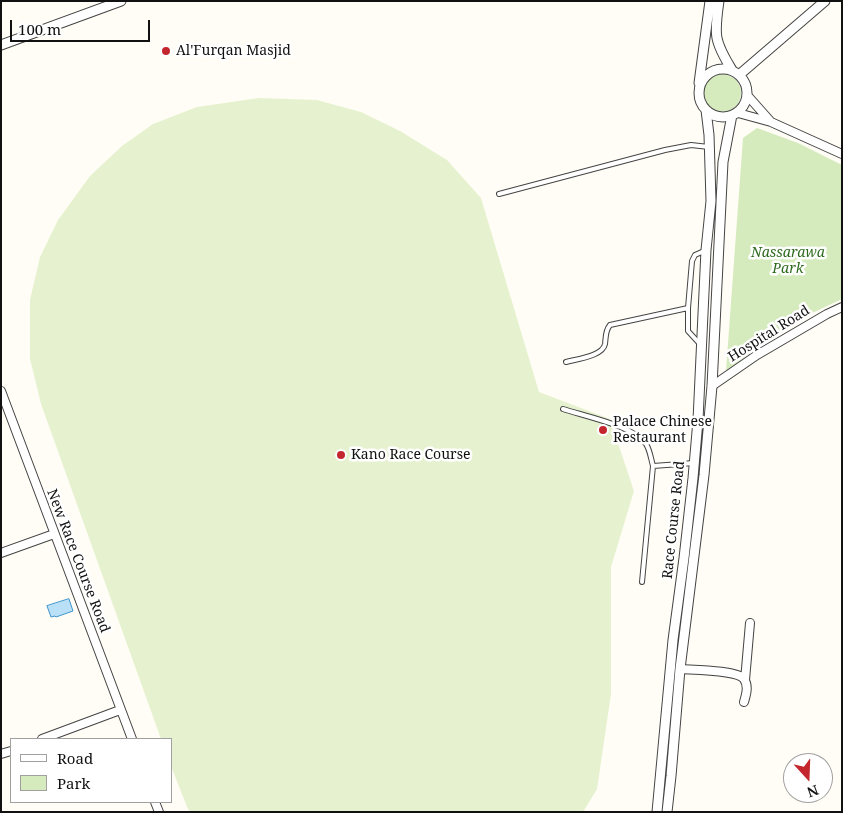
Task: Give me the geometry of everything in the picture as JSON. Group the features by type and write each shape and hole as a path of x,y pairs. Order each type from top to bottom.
{"street":[{"path":"1,45 121,1"},
{"path":"710,1 698,90 698,98 701,105 713,115 721,117 735,114 771,122 842,154"},
{"path":"719,1 715,31 716,39 724,58 746,86 747,94 744,105 735,114"},
{"path":"736,73 825,1"},
{"path":"698,90 706,75 714,70 723,68 736,73"},
{"path":"747,94 771,122"},
{"name":"Race Course Road","path":"658,812 673,640 694,463 706,250 711,201 710,147 706,110"},
{"name":"Race Course Road","path":"667,812 672,776 680,669 704,475 712,386 722,162 735,114"},
{"name":"Hospital Road","path":"712,386 772,346 842,307"},
{"name":"New Race Course Road","path":"1,391 132,738"},
{"path":"1,553 54,534"},
{"path":"744,702 747,691 745,680 750,623"},
{"path":"680,669 736,674 745,680"},
{"path":"45,738 120,710"}],"lane":[{"path":"500,194 665,150 691,145 710,147"},
{"path":"702,345 688,330 688,308 692,261 695,256 706,250"},
{"path":"566,362 599,353 604,347 605,335 610,325 688,308"},
{"path":"563,409 624,428 639,436 647,446 653,466 642,582"},
{"path":"653,466 694,463"}],"green space":[{"path":"722,74 735,80 741,93 735,106 722,112 709,106 703,93 709,80"},
{"name":"Kano Race Course","path":"259,98 317,100 361,112 400,131 447,160 481,198 539,392 610,419 634,491 611,567 611,694 597,789 583,812 190,812 187,807 172,769 172,738 161,738 41,404 30,359 30,300 40,257 58,220 90,176 122,146 153,124 197,107"},
{"name":"Nassarawa Park","path":"757,128 798,143 842,165 842,299 793,322 726,371 743,138"}],"water":[{"path":"69,599 73,611 51,617 47,606"}],"place":[{"name":"Al'Furqan Masjid","path":"166,51"},
{"name":"Palace Chinese Restaurant","path":"603,430"},
{"name":"Kano Race Course","path":"341,455"}]}
